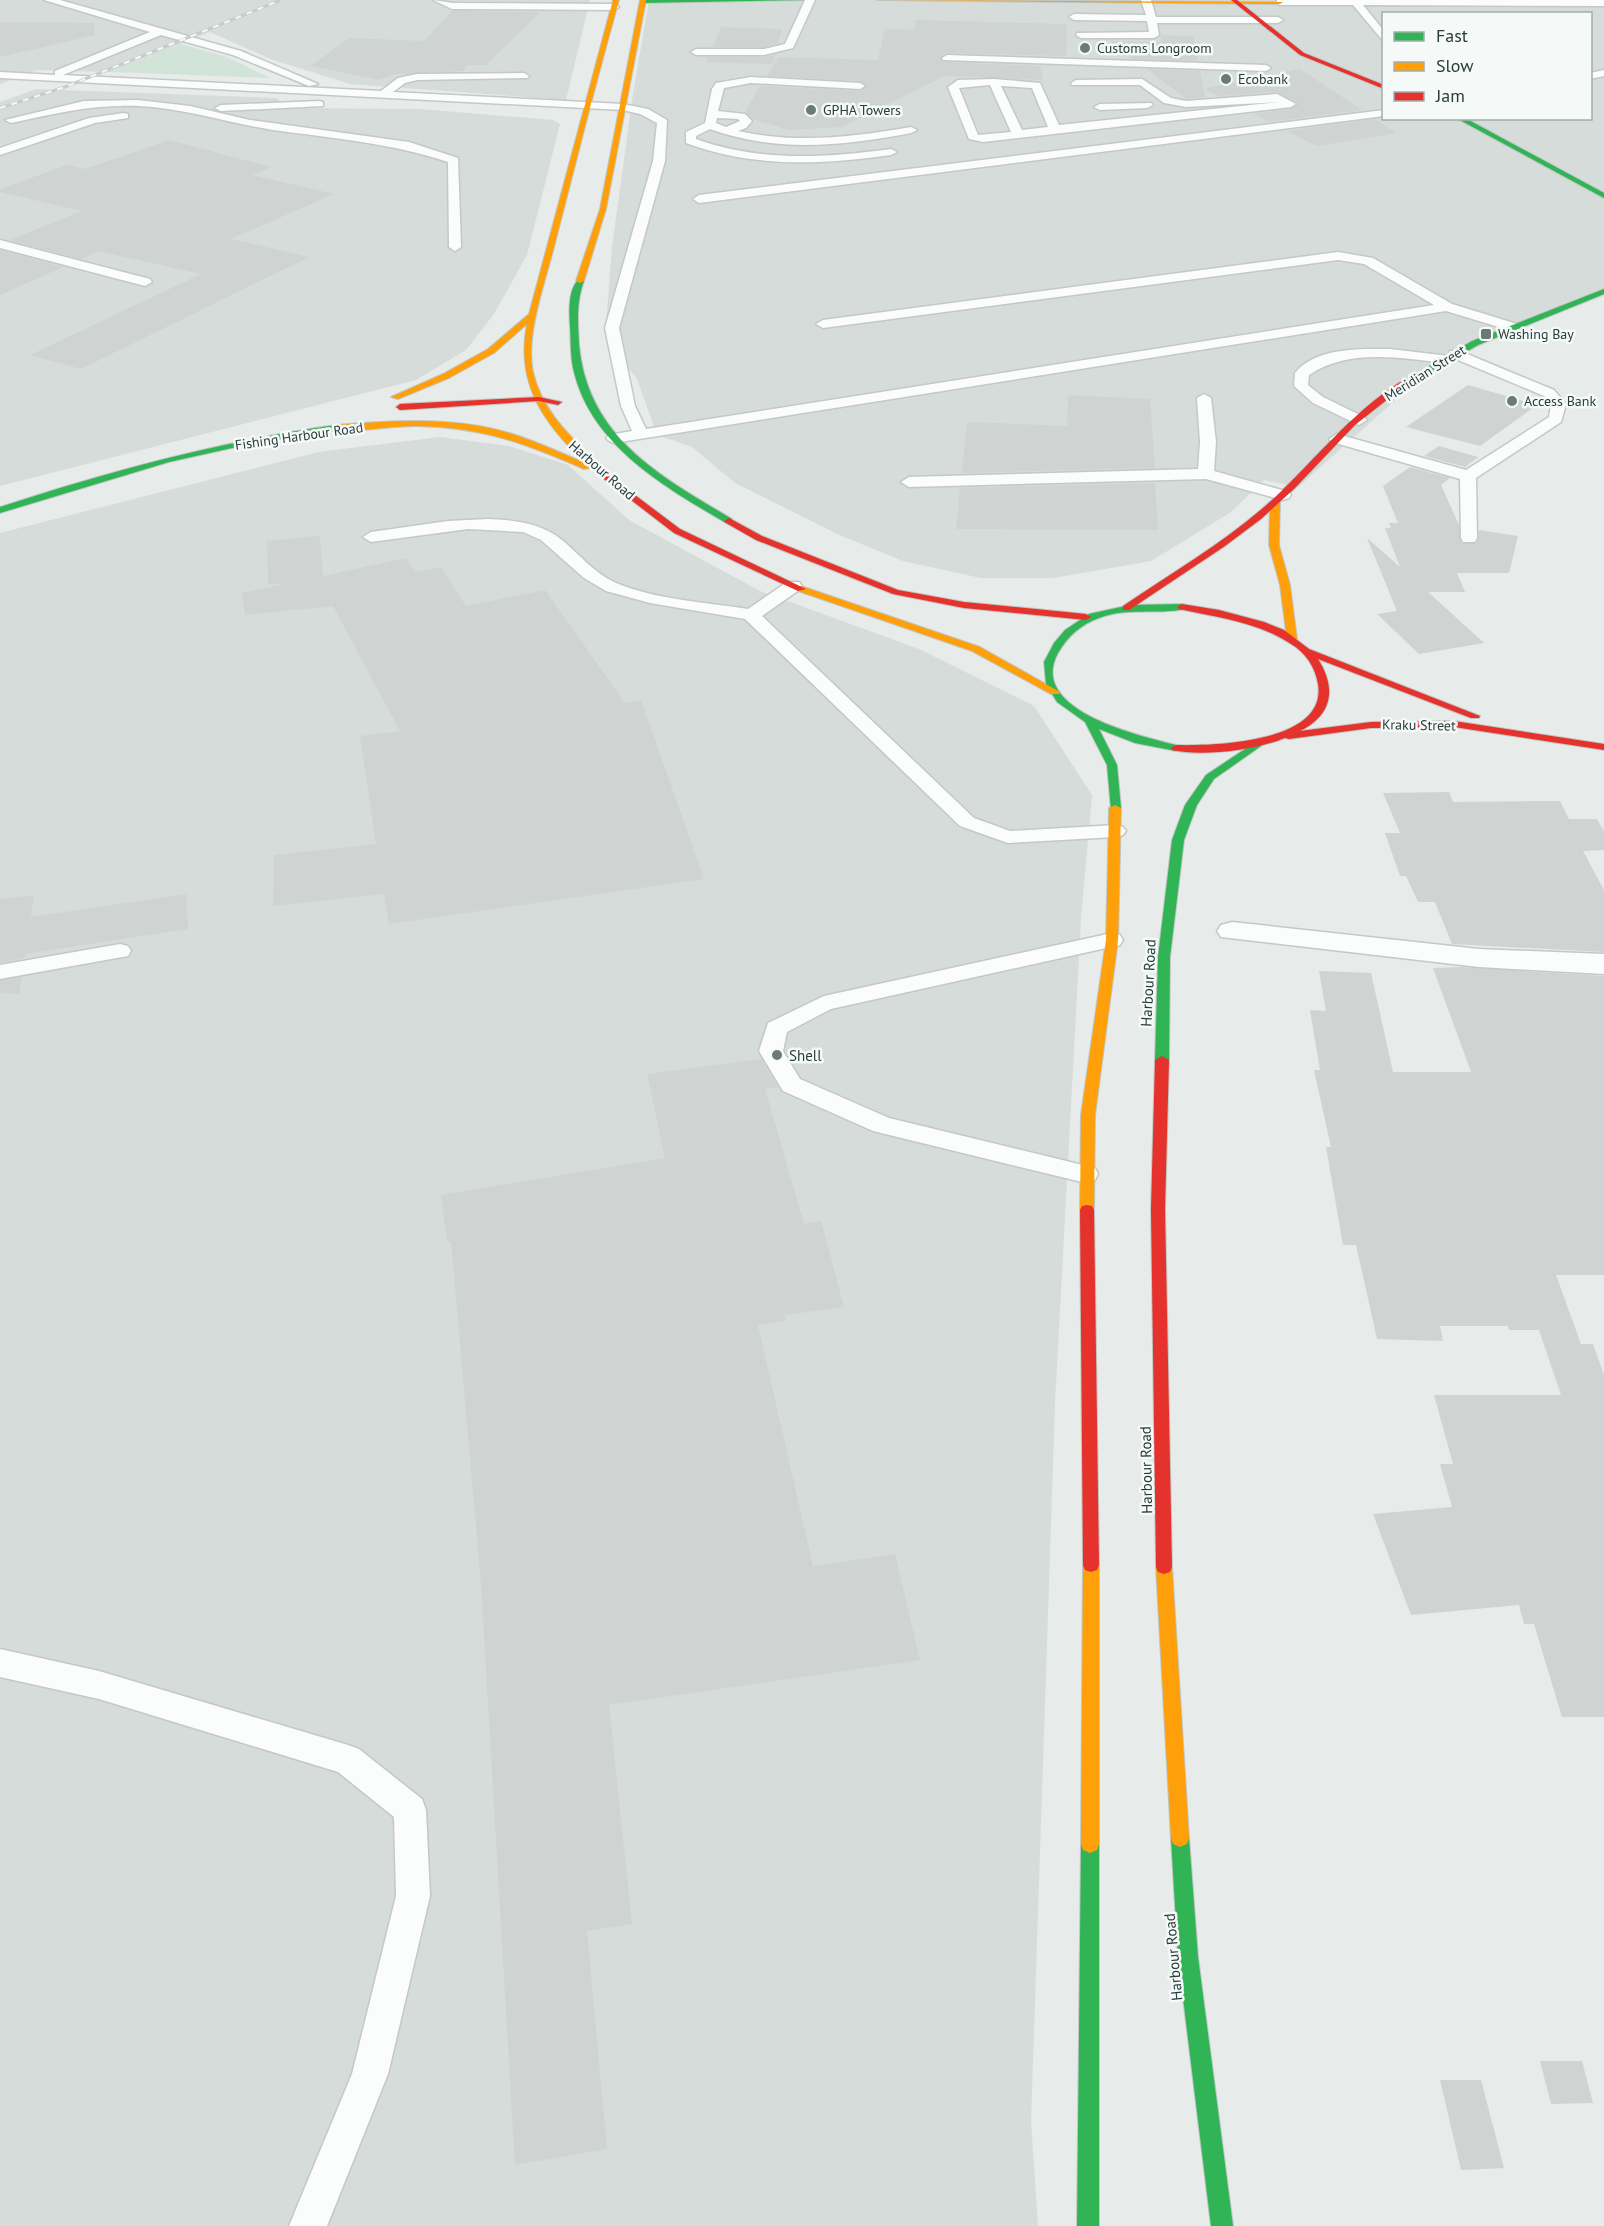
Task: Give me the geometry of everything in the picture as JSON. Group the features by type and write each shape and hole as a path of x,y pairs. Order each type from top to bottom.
{"main road":[{"path":"643,1 804,0"},
{"path":"880,0 1280,2"},
{"path":"1234,0 1249,9 1258,21 1295,50 1347,74 1382,87"},
{"name":"Harbour Road","path":"643,1 585,110 534,314 527,360 538,399 562,434 599,471 677,531 793,586 924,629 976,649 1055,693 1069,709 1090,723"},
{"path":"1280,2 1275,7 1278,20 1308,50 1347,74"},
{"name":"Harbour Road","path":"615,3 622,111 603,209 585,269 572,301 578,372 593,407 615,438 662,480 759,538 885,588 964,605 1086,617"},
{"path":"1463,120 1604,196"},
{"name":"Meridian Street","path":"1126,608 1186,566 1222,545 1279,498 1337,439 1390,391 1450,357 1512,327 1604,291"},
{"name":"Fishing Harbour Road","path":"534,314 491,351 446,376 379,406 538,399 593,407"},
{"name":"Fishing Harbour Road","path":"0,498 154,456 347,413"},
{"name":"Fishing Harbour Road","path":"0,510 154,463 232,446 357,427 429,425 482,429 599,471"},
{"path":"1279,498 1274,545 1285,585 1292,639"},
{"path":"1055,693 1046,672 1050,652 1064,635 1086,617 1126,608 1182,607 1211,610 1240,617 1292,639 1321,669 1325,689 1319,708 1304,725 1278,738 1257,744 1220,749 1164,747 1113,733 1090,723"},
{"name":"Kraku Street","path":"1306,651 1463,712 1560,740"},
{"path":"1088,2226 1091,1532 1086,1174 1088,1115 1112,940 1116,831 1112,765 1090,723"},
{"name":"Kraku Street","path":"1278,738 1332,727 1455,724 1604,747"},
{"name":"Harbour Road","path":"1222,2226 1188,1957 1165,1609 1158,1209 1164,957 1178,840 1191,805 1210,777 1257,744"}],"street":[{"path":"1232,931 1479,958 1604,964"}],"lane":[{"path":"49,0 237,53 332,91"},
{"path":"90,12 88,0 109,5"},
{"path":"438,0 452,6 615,3"},
{"path":"696,52 764,52 789,46 810,0"},
{"path":"1146,0 1154,38"},
{"path":"1280,2 1521,3 1556,1 1604,3"},
{"path":"1356,2 1382,38"},
{"path":"1521,3 1530,12"},
{"path":"1074,17 1266,68"},
{"path":"4,86 50,76 160,32 172,26 170,19"},
{"path":"947,58 1154,38 1258,21 1278,20"},
{"path":"1091,28 1154,38"},
{"path":"1081,35 1154,38"},
{"path":"0,75 384,94 585,110"},
{"path":"384,94 402,80 417,77 524,76"},
{"path":"711,119 717,89 720,84 733,81 860,86"},
{"path":"1055,129 1036,86 994,82 958,82 953,87 973,137 983,139 1055,129 1291,104 1277,97 1100,107"},
{"path":"994,82 1014,135 1026,159"},
{"path":"1076,82 1142,82 1176,103"},
{"path":"24,83 369,103 643,110 663,122 659,161 612,328 627,406 641,434"},
{"path":"323,100 332,91"},
{"path":"11,120 74,105 113,101 190,109 250,123 409,145 454,160 455,247"},
{"path":"0,152 93,120 190,109 369,103"},
{"path":"74,105 79,114 93,120"},
{"path":"699,199 1382,113"},
{"path":"724,131 742,126 746,121 741,116 711,119 690,134 690,141 707,149 771,160 899,157"},
{"path":"711,119 724,131 759,141 844,142 911,130"},
{"path":"869,138 924,172"},
{"path":"844,142 896,175"},
{"path":"0,244 145,282"},
{"path":"823,324 1338,256 1368,261 1446,307 1512,327"},
{"path":"615,438 1446,307"},
{"path":"1337,439 1468,476 1556,419 1559,404 1549,393 1450,357 1383,353 1348,356 1315,362 1302,373 1301,386 1318,400 1359,420"},
{"path":"1204,398 1208,442 1206,474"},
{"path":"909,482 1206,474 1279,498"},
{"path":"1468,476 1469,538"},
{"path":"371,537 479,523 526,528 548,536 599,581 624,591 751,615 967,822 1008,837 1116,831"},
{"path":"751,615 793,586"},
{"path":"1086,1174 882,1125 791,1085 771,1051 776,1028 824,1003 1112,940"},
{"path":"0,972 120,951"},
{"path":"0,1664 99,1685 348,1760 410,1810 413,1896 370,2074 308,2226"}],"shaded area":[{"path":"0,0 590,0 566,100 350,84 273,60 210,32 110,72 37,70 0,84"},
{"path":"649,0 1604,0 1604,296 1497,337 1419,379 1298,487 1264,480 1231,512 1151,561 1053,578 981,578 903,561 837,534 735,483 692,447 657,435 637,379 605,338 612,247 633,94"},
{"path":"181,44 227,57 270,78 110,72"},
{"path":"37,89 277,98 287,108 420,109 553,120 560,124 527,255 494,314 466,350 416,380 0,486 0,102"},
{"path":"440,437 509,446 568,465 629,520 760,591 919,649 1034,706 1092,795 1081,919 1055,1403 1031,2121 1038,2226 0,2226 0,533 319,452"}],"building":[{"path":"452,11 540,12 486,65 467,65 464,71 395,74 379,80 311,66 349,38 424,41"},
{"path":"916,20 1067,24 1066,56 946,53 940,57 943,62 1040,66 1043,80 945,76 842,127 788,130 753,119 745,112 760,86 861,91 867,85 860,81 767,76 778,57 878,60 885,29 914,30"},
{"path":"0,22 94,23 95,35 0,57"},
{"path":"721,27 782,29 778,43 764,47 713,47"},
{"path":"1161,35 1193,36 1198,61 1133,59 1110,41 1161,42"},
{"path":"775,55 773,64 706,62 708,57"},
{"path":"1147,69 1200,71 1205,97 1186,99"},
{"path":"1300,69 1362,110 1269,122 1253,114 1291,109 1298,103 1277,92 1218,96 1204,89"},
{"path":"1375,119 1396,133 1317,146 1287,131"},
{"path":"169,140 271,167 252,175 334,194 231,239 309,257 81,369 30,355 201,274 98,251 81,259 9,240 82,211 0,192 0,189 67,165 85,169"},
{"path":"0,250 63,267 0,295"},
{"path":"1468,385 1537,405 1480,446 1406,427"},
{"path":"1068,395 1150,399 1155,468 962,473 967,422 1067,426"},
{"path":"1439,446 1478,457 1465,467 1424,456"},
{"path":"1410,467 1450,478 1441,485 1459,525 1461,543 1477,543 1479,530 1518,536 1509,573 1457,573 1465,592 1428,592 1484,643 1419,654 1377,614 1397,611 1367,538 1400,567 1385,528 1391,528 1389,523 1398,523 1383,486"},
{"path":"1155,483 1158,530 956,529 960,488"},
{"path":"320,536 323,576 406,558 415,572 441,567 466,606 545,590 625,703 641,700 704,879 389,924 384,894 273,906 274,855 376,844 360,736 400,731 333,606 245,615 242,593 285,584 268,584 267,541"},
{"path":"1449,792 1453,802 1560,801 1569,819 1597,819 1604,831 1604,850 1583,851 1604,890 1604,952 1452,944 1435,902 1418,902 1406,876 1400,876 1385,833 1400,833 1383,793"},
{"path":"186,894 188,929 25,954 24,958 0,963 0,899 34,895 31,917"},
{"path":"1462,967 1604,976 1604,1275 1556,1275 1581,1344 1593,1344 1604,1375 1604,1717 1562,1717 1534,1624 1524,1624 1519,1605 1411,1615 1373,1514 1452,1507 1440,1464 1453,1464 1434,1395 1561,1395 1539,1330 1509,1330 1508,1326 1440,1326 1443,1341 1377,1339 1356,1245 1343,1245 1326,1147 1331,1147 1314,1070 1320,1070 1310,1010 1326,1011 1319,971 1371,973 1393,1072 1471,1072 1433,968"},
{"path":"22,977 19,994 0,993 0,981"},
{"path":"761,1059 778,1087 765,1089 804,1224 821,1221 844,1307 785,1315 786,1321 758,1325 813,1566 895,1554 920,1660 609,1705 632,1924 587,1931 607,2149 515,2165 481,1584 451,1241 447,1242 441,1195 665,1158 647,1074"},
{"path":"1540,2061 1582,2061 1593,2103 1551,2104"},
{"path":"1440,2080 1481,2080 1504,2168 1461,2170"}],"railway":[{"path":"0,108 65,87 281,0"}],"traffic: fast":[{"path":"643,2 804,0"},
{"path":"1463,120 1604,196"},
{"path":"580,281 573,310 577,368 587,398 601,421 638,461 660,478 729,521"},
{"path":"1403,384 1475,343 1604,291"},
{"path":"0,510 166,460 250,441 336,428"},
{"path":"1176,748 1117,733 1076,713 1061,700 1051,684 1048,666 1063,637 1074,627 1093,616 1130,608 1182,607"},
{"path":"1090,723 1112,765 1115,808"},
{"path":"1162,1060 1164,957 1178,840 1191,805 1210,777 1257,744"},
{"path":"1180,1838 1188,1957 1222,2226"},
{"path":"1088,2226 1090,1844"}],"traffic: slow":[{"path":"603,474 566,438 543,406 529,373 527,358 536,300 616,0"},
{"path":"580,281 603,209 643,0"},
{"path":"880,0 1280,2"},
{"path":"395,397 446,376 491,351 534,314"},
{"path":"336,428 414,424 454,425 492,431 516,438 587,467"},
{"path":"1275,502 1274,545 1285,585 1292,639"},
{"path":"801,589 976,649 1055,692"},
{"path":"1087,1210 1088,1115 1112,940 1115,808"},
{"path":"1090,1844 1091,1565"},
{"path":"1164,1567 1180,1838"}],"traffic: jam":[{"path":"1234,0 1302,54 1382,86"},
{"path":"1126,608 1258,517 1368,409 1403,384"},
{"path":"400,407 539,399 558,402"},
{"path":"603,474 677,531 801,589"},
{"path":"729,521 759,538 896,592 964,605 1086,617"},
{"path":"1176,748 1220,748 1275,738 1299,728 1317,714 1325,696 1321,672 1311,656 1297,643 1260,624 1219,613 1182,607"},
{"path":"1306,651 1475,716"},
{"path":"1289,736 1371,725 1454,724 1604,747"},
{"path":"1162,1060 1158,1209 1164,1567"},
{"path":"1087,1210 1091,1565"}],"place":[{"name":"Customs Longroom","path":"1085,48"},
{"name":"Ecobank","path":"1226,79"},
{"name":"GPHA Towers","path":"811,110"},
{"name":"Washing Bay","path":"1486,334"},
{"name":"Access Bank","path":"1512,401"},
{"name":"Shell","path":"777,1055"}]}
